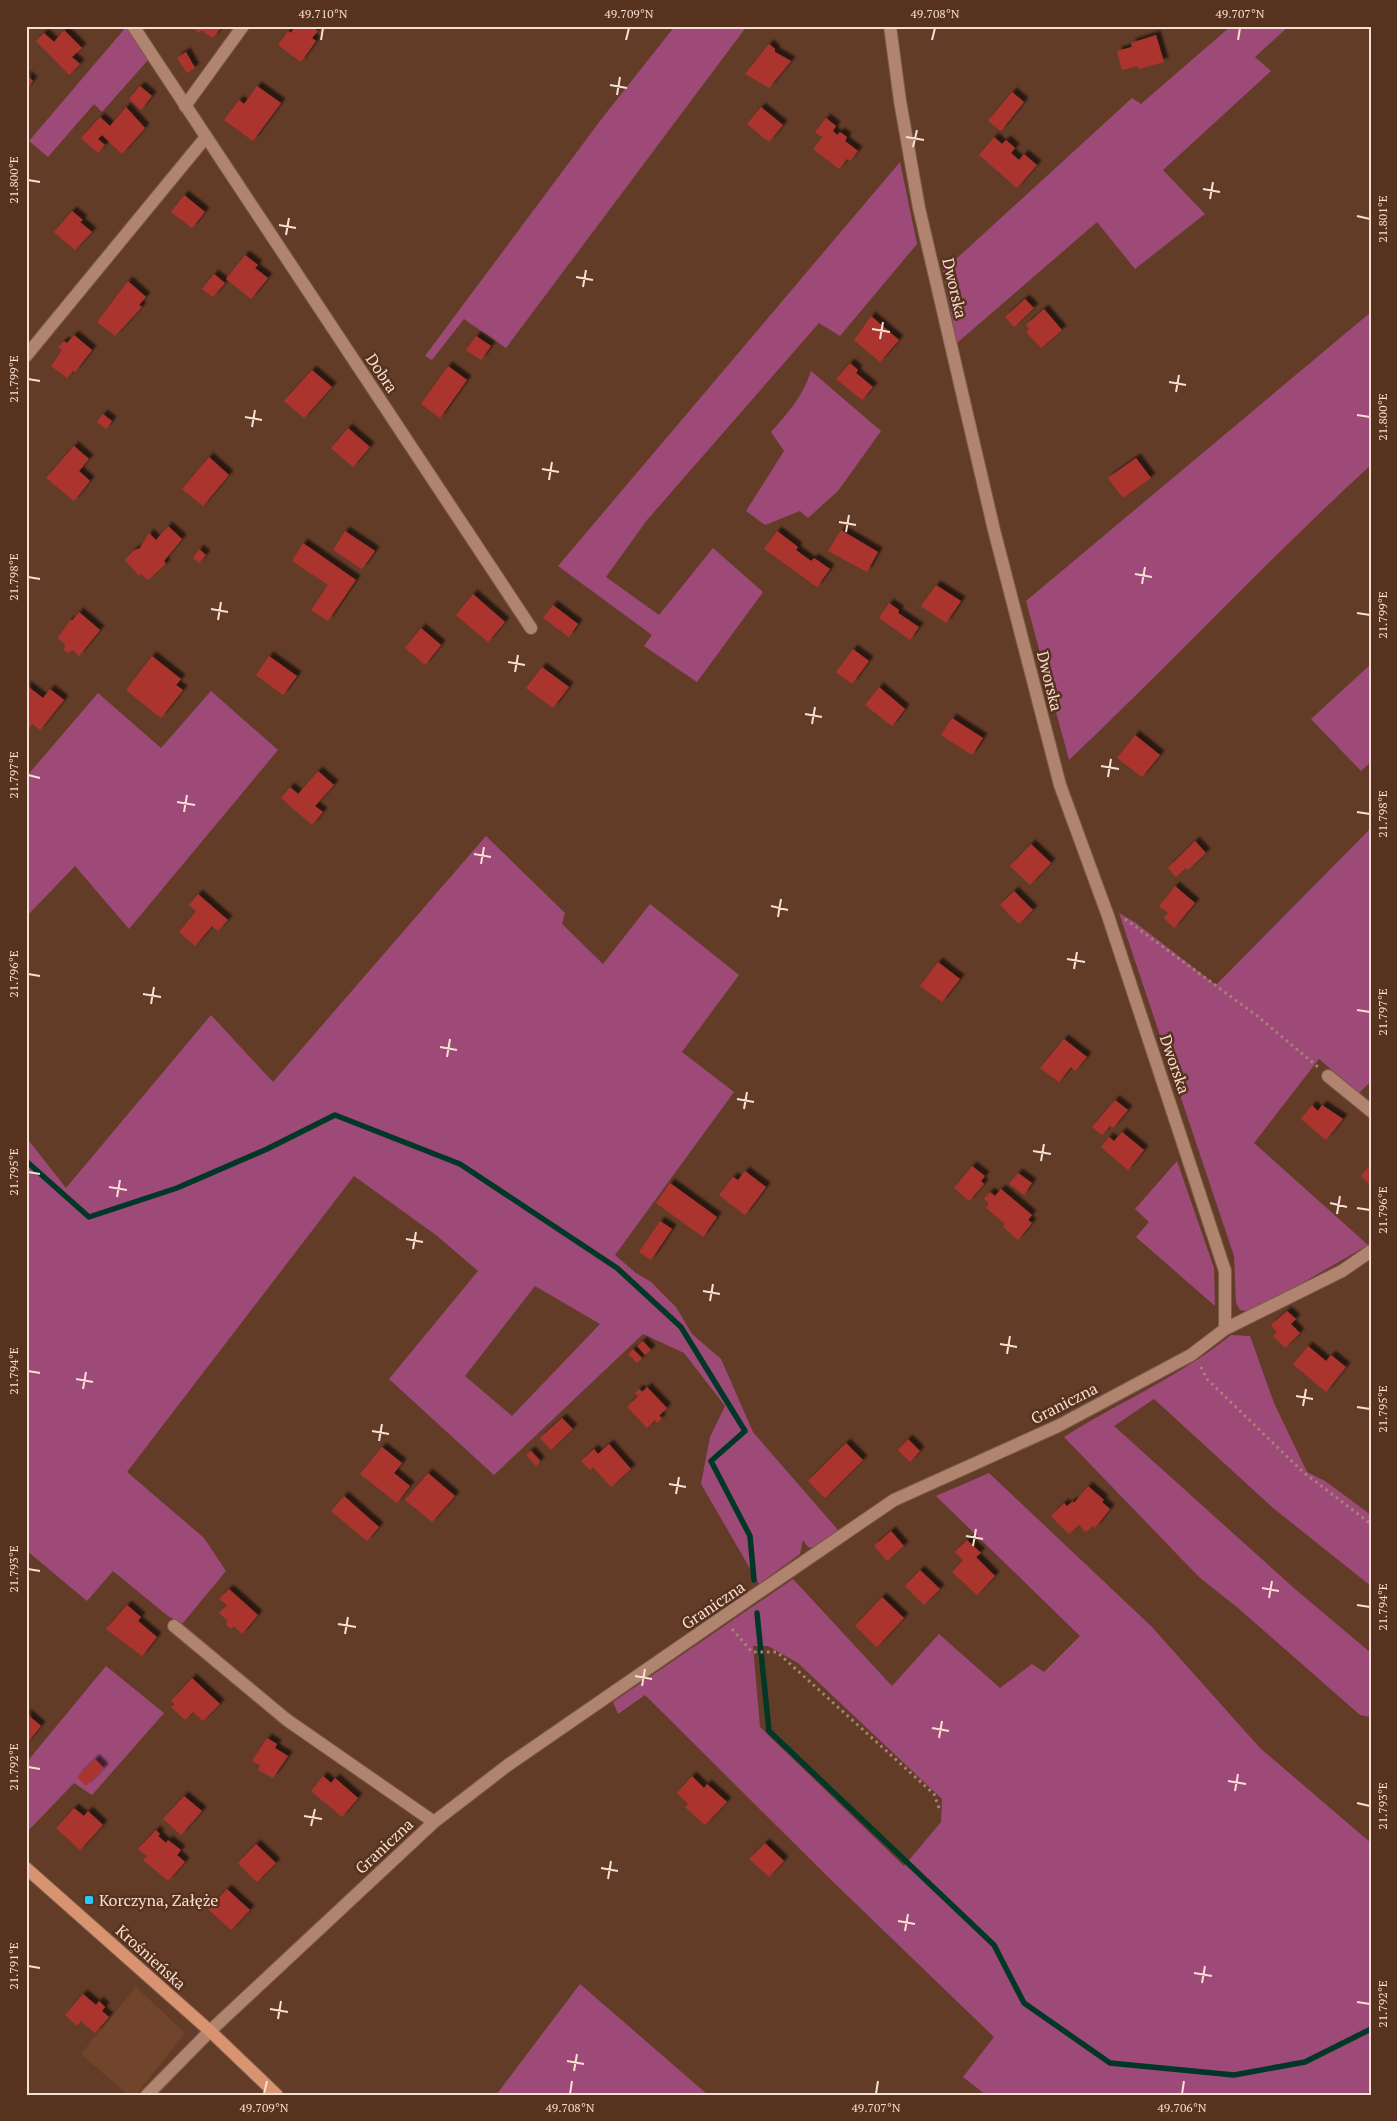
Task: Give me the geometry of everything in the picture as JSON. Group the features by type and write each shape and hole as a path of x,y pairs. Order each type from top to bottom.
{"main road":[{"name":"Krośnieńska","path":"26,1868 210,2031 277,2095"}],"street":[{"name":"Dobra","path":"133,26 531,628"},
{"path":"185,106 244,26"},
{"name":"Dworska","path":"890,26 900,101 919,208 994,530 1060,785 1108,916 1225,1270 1225,1329"},
{"path":"26,356 206,137"},
{"path":"1328,1076 1371,1111"},
{"name":"Graniczna","path":"147,2095 210,2031 434,1822 508,1766 722,1618 894,1500 1058,1426 1194,1352 1225,1329 1342,1270 1371,1251"},
{"path":"174,1626 287,1720 434,1822"}],"path":[{"path":"1108,916 1123,917 1256,1015 1328,1076"},
{"path":"1194,1352 1207,1379 1303,1472 1371,1524"},
{"path":"722,1618 752,1652 778,1652 934,1794 940,1808"}],"shaded area":[{"path":"127,26 148,60 102,112 94,104 48,157 29,141"},
{"path":"675,26 698,26 701,28 703,26 747,26 506,348 464,319 432,360 425,356 603,117"},
{"path":"1231,26 1289,26 1255,57 1271,71 1163,170 1205,214 1135,269 1097,222 957,343 943,271 1132,98 1141,104"},
{"path":"900,162 917,244 840,336 819,323 647,520 606,577 659,615 713,548 763,592 697,682 644,646 652,635 558,566"},
{"path":"1371,312 1371,465 1294,538 1069,760 1026,601"},
{"path":"811,371 881,431 838,491 808,518 800,511 765,525 746,511 784,451 771,432 799,396"},
{"path":"1371,664 1371,762 1361,771 1311,719"},
{"path":"211,691 278,750 129,929 75,866 26,917 26,777 98,693 161,748"},
{"path":"1371,828 1371,1081 1359,1093 1319,1059 1254,1143 1368,1245 1252,1312 1240,1310 1236,1303 1234,1256 1119,913 1136,923 1216,985"},
{"path":"486,836 565,913 562,924 603,964 650,904 739,975 682,1052 734,1092 615,1255 636,1273 651,1282 676,1307 692,1334 721,1359 753,1432 838,1530 813,1548 808,1547 803,1540 800,1554 759,1584 701,1484 710,1437 725,1406 684,1353 643,1334 494,1475 389,1379 478,1271 436,1235 354,1176 127,1472 204,1538 226,1571 182,1624 168,1616 113,1571 87,1601 26,1550 26,1137 66,1188 211,1015 273,1082","holes":["535,1286 600,1324 512,1416 465,1376"]},
{"path":"1177,1161 1214,1268 1215,1306 1136,1237 1149,1222 1135,1209"},
{"path":"1231,1335 1250,1336 1274,1403 1307,1472 1325,1481 1371,1515 1371,1586 1273,1508 1154,1399 1114,1426 1295,1589 1371,1653 1371,1717 1360,1715 1238,1608 1199,1577 1064,1437 1171,1376 1212,1350"},
{"path":"989,1473 1151,1626 1260,1748 1371,1843 1371,2087 1367,2095 986,2095 963,2077 994,2037 828,1877 645,1695 618,1714 613,1702 793,1579 892,1686 939,1634 1000,1688 1032,1664 1044,1672 1080,1636 936,1496","holes":["753,1646 768,1646 798,1663 942,1799 941,1822 904,1866 760,1727"]},
{"path":"106,1666 164,1713 92,1795 74,1783 26,1833 26,1763"},
{"path":"580,1984 708,2095 496,2095"},
{"path":"136,1987 185,2033 136,2095 128,2095 81,2054"}],"building":[{"path":"194,26 222,26 213,38 201,30 199,33 193,28"},
{"path":"295,26 311,26 318,31 312,38 316,41 301,62 278,45 288,31 291,33"},
{"path":"64,30 82,48 72,57 80,64 69,75 36,41 44,33 54,42"},
{"path":"1156,35 1164,62 1139,69 1137,66 1122,70 1117,51 1132,47 1131,43"},
{"path":"769,44 775,49 775,52 791,61 769,88 745,74"},
{"path":"186,52 195,68 187,73 177,58"},
{"path":"26,75 33,81 26,90"},
{"path":"140,86 152,96 141,110 129,99"},
{"path":"257,86 281,103 253,141 224,120 239,100 244,104"},
{"path":"1012,92 1024,102 1001,131 988,121"},
{"path":"126,107 145,128 122,154 102,135 98,139 105,145 98,153 81,138 100,117 110,126"},
{"path":"761,107 783,125 769,142 747,124"},
{"path":"826,118 836,126 833,131 837,135 840,132 847,137 845,141 858,151 850,161 847,159 839,169 813,149 822,137 815,132"},
{"path":"994,137 1002,144 1006,140 1015,148 1011,153 1019,160 1024,154 1037,165 1017,188 979,155"},
{"path":"184,195 205,212 192,228 171,212"},
{"path":"72,211 83,220 80,222 92,232 75,250 54,232"},
{"path":"245,255 258,265 255,268 268,278 251,299 226,279"},
{"path":"214,274 225,283 213,297 202,289"},
{"path":"128,281 146,297 139,305 142,307 115,336 97,322"},
{"path":"1025,299 1034,308 1014,327 1005,317"},
{"path":"1044,309 1062,330 1041,348 1026,332 1029,329 1026,325"},
{"path":"871,316 899,340 880,362 854,340"},
{"path":"74,335 92,350 75,372 73,371 67,378 51,366 62,350 58,347 64,341 67,343"},
{"path":"476,336 491,346 481,360 466,350"},
{"path":"850,363 858,370 856,373 873,387 862,400 836,379"},
{"path":"448,366 467,380 440,418 421,404"},
{"path":"312,370 332,387 304,418 284,401"},
{"path":"103,414 112,421 106,429 97,422"},
{"path":"348,428 370,447 353,467 331,448"},
{"path":"74,446 89,459 79,471 90,481 74,501 46,478"},
{"path":"209,457 229,475 203,506 182,489"},
{"path":"1136,458 1151,478 1123,498 1108,478"},
{"path":"168,526 182,539 164,561 166,564 148,580 141,574 139,576 125,560 133,551 140,548 149,533 156,540"},
{"path":"841,530 878,552 867,572 828,551"},
{"path":"345,531 375,551 362,569 333,550"},
{"path":"777,531 798,547 796,550 811,561 814,558 830,569 817,587 764,549"},
{"path":"303,543 356,580 328,621 311,610 328,585 292,561"},
{"path":"199,549 206,555 199,563 193,558"},
{"path":"936,585 961,601 946,623 921,606"},
{"path":"473,594 505,622 488,642 456,615"},
{"path":"889,603 899,610 898,613 919,627 910,640 879,618"},
{"path":"553,605 578,624 569,637 543,618"},
{"path":"79,612 100,630 79,656 73,650 67,653 64,650 65,644 58,638 70,620 72,621"},
{"path":"421,628 441,645 425,665 405,648"},
{"path":"853,649 869,661 852,684 836,672"},
{"path":"152,656 181,679 176,685 183,690 161,718 126,690"},
{"path":"269,656 297,676 283,695 256,675"},
{"path":"542,667 569,687 553,708 526,688"},
{"path":"26,685 43,698 50,689 64,700 40,730 32,724 29,729 26,727"},
{"path":"879,687 905,709 892,726 865,705"},
{"path":"952,718 983,738 972,755 941,735"},
{"path":"1135,735 1160,755 1142,777 1117,758"},
{"path":"318,771 334,785 315,806 323,812 312,825 281,798 290,787 298,794"},
{"path":"1195,841 1206,853 1188,870 1186,868 1176,877 1168,868"},
{"path":"1031,844 1051,863 1030,885 1010,866"},
{"path":"1175,886 1195,903 1174,928 1164,918 1168,913 1159,906"},
{"path":"1014,891 1033,910 1019,924 1000,905"},
{"path":"198,894 228,920 218,931 212,926 195,946 179,932 196,911 189,905"},
{"path":"938,962 960,979 942,1002 920,986"},
{"path":"1064,1039 1087,1057 1075,1071 1071,1067 1059,1082 1040,1068"},
{"path":"1115,1100 1128,1110 1113,1128 1110,1126 1102,1135 1092,1127"},
{"path":"1312,1105 1318,1111 1322,1105 1343,1119 1326,1140 1301,1119"},
{"path":"1122,1132 1144,1150 1128,1170 1101,1147 1109,1137 1114,1141"},
{"path":"1371,1164 1371,1186 1361,1176"},
{"path":"972,1166 985,1176 981,1181 984,1184 969,1201 954,1188"},
{"path":"745,1171 766,1187 745,1215 719,1195 733,1177 738,1180"},
{"path":"1018,1173 1032,1183 1024,1195 1009,1184"},
{"path":"670,1183 717,1217 703,1237 656,1203"},
{"path":"1001,1189 1032,1215 1028,1220 1032,1223 1018,1240 1003,1227 1005,1224 986,1208 989,1203 984,1199 990,1192 995,1196"},
{"path":"660,1221 672,1229 651,1260 639,1252"},
{"path":"1287,1311 1296,1319 1291,1324 1300,1333 1285,1348 1273,1336 1277,1332 1271,1325"},
{"path":"643,1341 651,1350 645,1355 637,1346"},
{"path":"1308,1346 1326,1361 1331,1355 1346,1367 1326,1392 1293,1364"},
{"path":"633,1349 642,1358 637,1363 628,1354"},
{"path":"647,1387 667,1408 659,1416 662,1418 657,1423 655,1420 647,1428 627,1407 638,1396 635,1393 639,1389 642,1392"},
{"path":"562,1418 573,1429 551,1450 540,1438"},
{"path":"908,1439 920,1451 910,1462 898,1450"},
{"path":"846,1443 863,1460 825,1498 808,1481"},
{"path":"609,1444 631,1469 611,1487 593,1467 590,1470 581,1461 594,1449 598,1454"},
{"path":"382,1447 402,1463 394,1473 410,1486 397,1503 360,1474"},
{"path":"531,1451 540,1461 536,1466 526,1455"},
{"path":"428,1473 455,1496 432,1522 405,1500"},
{"path":"1088,1486 1104,1500 1102,1502 1110,1509 1095,1528 1093,1526 1086,1532 1079,1525 1069,1534 1051,1516 1064,1503 1067,1506 1073,1501 1074,1503"},
{"path":"344,1496 379,1527 367,1541 331,1511"},
{"path":"891,1531 904,1546 887,1561 874,1546"},
{"path":"967,1540 981,1553 976,1557 995,1576 977,1595 952,1572 963,1560 955,1552"},
{"path":"920,1570 940,1589 924,1605 905,1586"},
{"path":"229,1589 258,1615 242,1634 234,1626 231,1629 226,1624 228,1621 219,1613 227,1605 219,1599"},
{"path":"882,1597 904,1618 877,1647 855,1626"},
{"path":"127,1605 141,1617 138,1621 157,1637 142,1656 106,1629"},
{"path":"192,1678 220,1704 203,1721 193,1712 185,1720 171,1707 175,1704 171,1701"},
{"path":"26,1713 41,1726 26,1744"},
{"path":"267,1738 277,1744 275,1748 288,1756 273,1778 258,1770 260,1765 252,1761"},
{"path":"95,1759 104,1768 86,1786 77,1777"},
{"path":"323,1776 331,1783 335,1778 358,1798 342,1817 311,1791"},
{"path":"692,1776 704,1788 707,1784 727,1802 705,1825 685,1807 688,1804 677,1793"},
{"path":"184,1796 202,1811 181,1835 163,1819"},
{"path":"74,1808 84,1816 88,1811 103,1825 80,1850 56,1828"},
{"path":"156,1830 160,1834 158,1836 166,1843 168,1840 181,1850 177,1855 185,1862 168,1881 143,1860 147,1856 138,1849"},
{"path":"765,1843 784,1861 769,1877 749,1859"},
{"path":"256,1844 276,1863 257,1882 238,1863"},
{"path":"227,1889 250,1910 231,1930 208,1909"},
{"path":"83,1994 96,2005 99,2001 105,2007 102,2011 109,2017 95,2033 81,2021 77,2026 65,2015"}],"waterway":[{"path":"26,1161 89,1217 177,1188 267,1149 335,1115 460,1164 617,1268 681,1327 745,1431 711,1461 750,1536 754,1580"},
{"path":"757,1613 769,1731 994,1945 1024,2003 1110,2063 1234,2075 1305,2062 1371,2029"}],"place":[{"name":"Korczyna, Załęże","path":"89,1900"}]}
